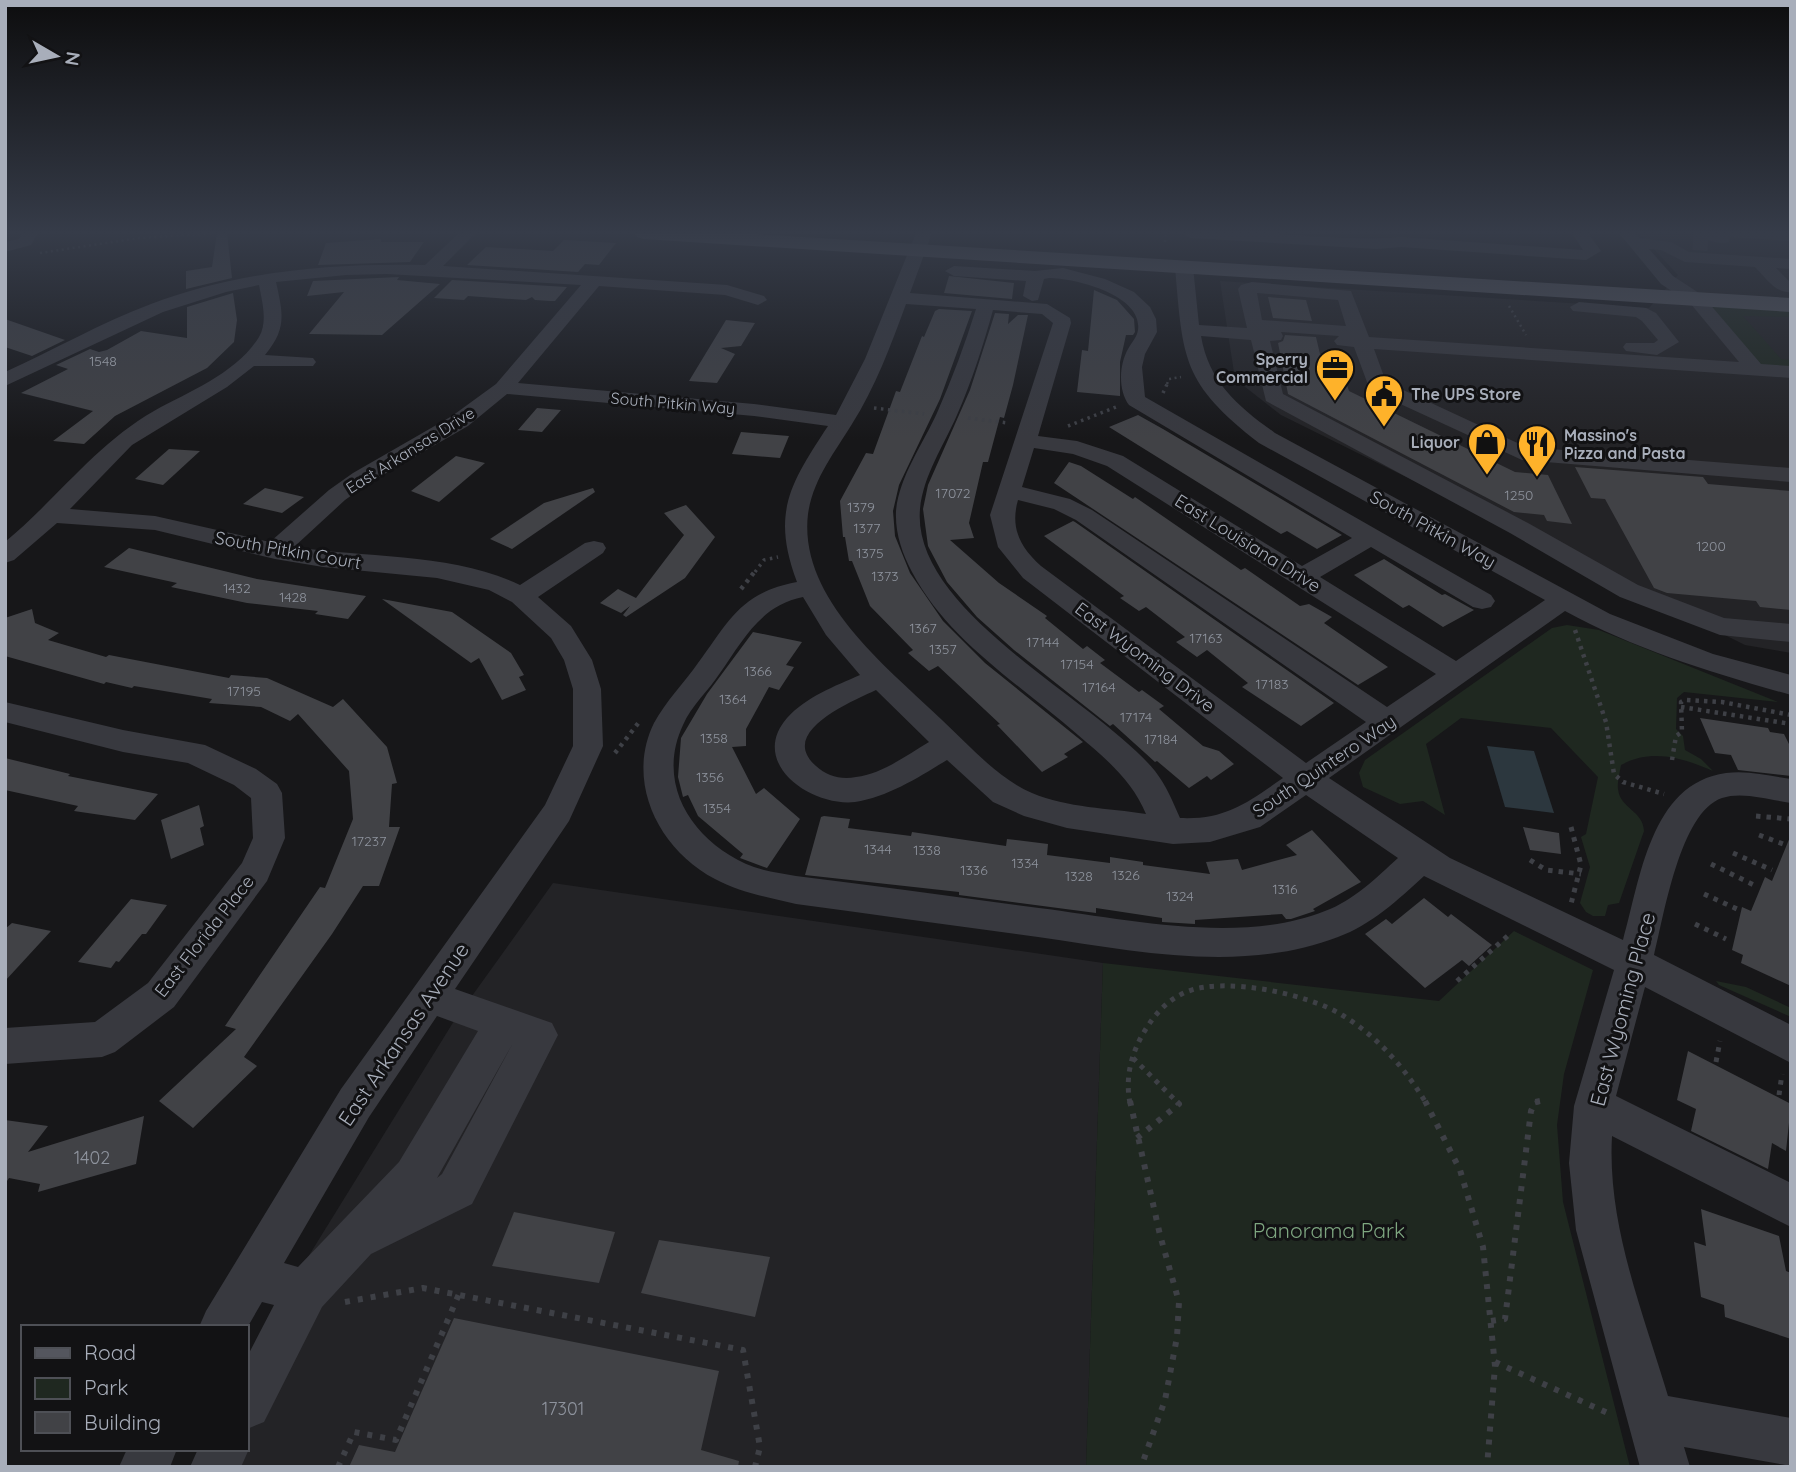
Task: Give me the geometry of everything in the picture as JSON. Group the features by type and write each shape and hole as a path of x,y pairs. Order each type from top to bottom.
{"main road":[{"path":"1682,302 1691,309 1739,302"}],"street":[{"path":"5,380 120,321 174,302"},
{"path":"5,555 52,515 122,442 167,411 217,384 249,360 268,339 275,318 271,302"},
{"name":"East Arkansas Drive","path":"275,551 353,484 460,421 503,388 576,302"},
{"path":"848,413 883,345 899,302"},
{"name":"East Wyoming Drive","path":"953,302 1032,307 1056,313 1062,323 1022,433 1002,515 1002,530 1007,544 1018,559 1306,779 1422,857 1544,922 1634,963 1786,1059"},
{"path":"1032,307 1033,302"},
{"path":"1134,302 1147,321 1148,331 1137,350 1134,363 1132,386 1136,401 1482,601"},
{"name":"South Pitkin Way","path":"1187,302 1193,354 1199,372 1223,404 1241,420 1287,450 1563,600 1651,641 1704,661 1791,685"},
{"path":"1249,302 1254,325 1358,337 1791,372"},
{"path":"1347,302 1377,386 1522,453 1791,475"},
{"path":"986,304 965,372 913,490 908,513 914,558 948,604 979,635 1143,778 1169,830"},
{"path":"1579,307 1640,312 1649,317 1669,342 1657,349 1605,345"},
{"path":"1691,309 1756,370"},
{"path":"99,314 120,321"},
{"path":"1190,330 1259,335 1358,337"},
{"path":"1259,335 1273,397 1519,528 1629,591 1720,626 1791,632"},
{"path":"1708,346 1725,368"},
{"path":"249,360 306,362"},
{"name":"South Pitkin Way","path":"503,388 754,410 848,413"},
{"name":"South Quintero Way","path":"848,413 806,482 798,504 798,548 809,588 825,617 848,646 995,786 1029,807 1056,816 1196,831 1226,827 1249,818 1563,600"},
{"name":"East Louisiana Drive","path":"1022,433 1115,461 1457,674"},
{"path":"1010,491 1062,505 1084,515 1388,722"},
{"name":"South Pitkin Court","path":"52,515 155,523 275,551 323,559 437,569 497,584 521,596 561,632 578,660 587,689 588,746"},
{"path":"1301,577 1361,543 1365,538 1363,533"},
{"path":"521,596 594,548"},
{"path":"809,588 763,602 747,617 669,724 657,760 659,788 672,824 690,844 723,867 749,880 796,890 1174,940 1241,942 1293,936 1331,925 1379,896 1422,857"},
{"path":"880,677 808,713 796,726 789,740 797,769 811,781 831,788 852,790 874,785 950,744"},
{"name":"East Florida Place","path":"5,712 122,741 194,754 245,777 266,793 268,838 255,871 161,995 102,1039 5,1046"},
{"name":"East Arkansas Avenue","path":"223,1325 355,1103 558,812 588,746"},
{"path":"1691,802 1713,786 1731,784 1791,791"},
{"name":"East Wyoming Place","path":"1665,1467 1635,1417 1598,1230 1590,1163 1594,1106 1670,834 1691,802"},
{"path":"248,1404 319,1297 347,1247 392,1220 437,1203 457,1189 539,1035 429,997"},
{"path":"1594,1106 1791,1206"},
{"path":"250,1277 319,1297"},
{"path":"1635,1417 1791,1442"},
{"path":"144,1467 152,1451"},
{"path":"215,1467 223,1451"}],"path":[{"path":"1509,305 1531,344"},
{"path":"848,413 947,415 1022,433"},
{"path":"1563,600 1595,684 1606,722 1614,774 1623,782 1691,802"},
{"path":"1672,760 1676,736 1682,732 1681,702 1685,700 1722,702 1791,715"},
{"path":"1681,706 1713,714 1791,724"},
{"path":"1756,816 1791,819"},
{"path":"1571,827 1583,858 1581,874 1571,904"},
{"path":"1759,835 1791,847"},
{"path":"1733,853 1772,870"},
{"path":"1530,860 1534,866 1541,869 1581,874"},
{"path":"1712,864 1756,886"},
{"path":"1704,894 1737,909"},
{"path":"1695,924 1726,939"},
{"path":"1457,981 1511,933"},
{"path":"1141,1467 1165,1400 1177,1337 1179,1302 1126,1084 1146,1024 1162,1008 1182,995 1202,987 1225,986 1295,996 1325,1006 1358,1026 1378,1043 1412,1082 1433,1114 1451,1148 1471,1205 1486,1265 1494,1362 1487,1467"},
{"path":"1716,1062 1720,1041"},
{"path":"1133,1058 1179,1104 1137,1138"},
{"path":"1779,1095 1786,1059"},
{"path":"1491,1321 1505,1319 1531,1111 1535,1102 1541,1101"},
{"path":"319,1297 423,1287 743,1350 760,1447 755,1467"},
{"path":"338,1467 354,1432 396,1440 459,1294"},
{"path":"1494,1362 1635,1417"}],"shaded area":[{"path":"1223,302 1549,302 1649,308 1655,302 1791,302 1791,653 1745,645 1281,415 1235,379"},
{"path":"1487,746 1534,751 1554,813 1505,807"},
{"path":"553,883 1103,963 1086,1467 197,1467 248,1451 248,1368 287,1291 454,1021"}],"green space":[{"path":"1698,302 1791,305 1791,317 1743,316 1781,359 1791,360 1791,372 1756,370"},
{"path":"1567,625 1599,630 1778,702 1684,692 1677,698 1676,729 1683,736 1685,750 1701,759 1713,771 1679,759 1656,756 1621,765 1618,783 1620,796 1640,818 1644,831 1619,903 1608,905 1605,916 1593,916 1586,912 1580,903 1590,867 1581,837 1586,834 1598,777 1551,728 1461,718 1426,744 1445,815 1423,801 1400,804 1363,787 1359,773 1365,760 1552,628"},
{"name":"Panorama Park","path":"1514,931 1593,970 1564,1074 1557,1125 1563,1202 1630,1467 1086,1467 1103,963 1439,1001"},
{"path":"1716,981 1746,987 1791,1008 1791,1017 1719,985"}],"building":[{"path":"204,302 234,302 237,320 234,342 207,368 115,416 84,444 53,441 93,411 21,393 68,369 56,365 90,349 99,352 107,350 141,331 187,338 187,307"},
{"path":"336,302 420,302 382,335 309,334"},
{"path":"1093,302 1119,302 1134,319 1135,332 1133,335 1126,335 1120,362 1120,396 1077,392 1082,350 1088,351"},
{"path":"1269,302 1306,302 1312,321 1273,318"},
{"path":"935,311 972,311 940,399 899,485 893,511 895,536 910,573 943,621 985,663 1083,742 1064,754 1068,757 1042,772 997,725 1000,724 938,666 929,671 908,653 913,650 870,606 852,561 849,561 843,537 840,501 866,453 873,454 896,391 900,392 922,336 924,337"},
{"path":"995,313 1009,314 1008,324 1018,315 1028,315 1004,418 1000,417 988,462 983,462 969,523 974,538 950,540 999,583 1047,616 1045,618 1083,649 1087,646 1105,660 1100,663 1139,692 1142,690 1164,706 1159,709 1203,746 1219,751 1234,764 1211,780 1207,776 1189,788 1113,724 1110,726 1014,650 977,617 947,582 928,546 923,509 928,485 970,390"},
{"path":"5,319 65,340 32,356 5,347"},
{"path":"726,320 755,323 741,346 721,348 735,354 717,383 689,381"},
{"path":"1285,335 1316,337 1320,354 1337,355 1349,391 1515,472 1548,475 1572,524 1547,521 1544,515 1514,512 1288,394 1278,343 1283,341"},
{"path":"537,408 561,410 542,432 518,430"},
{"path":"1138,415 1342,535 1317,549 1287,531 1281,534 1109,427"},
{"path":"741,432 789,436 780,458 732,454"},
{"path":"169,449 200,451 163,485 135,479"},
{"path":"456,456 485,463 439,502 411,491"},
{"path":"1069,462 1081,466 1133,499 1135,497 1241,570 1245,568 1300,606 1309,604 1332,617 1324,623 1388,667 1358,685 1054,483"},
{"path":"1575,467 1703,477 1708,484 1791,491 1791,610 1760,607 1756,601 1667,593 1654,588 1605,499 1591,498"},
{"path":"265,488 304,497 282,513 243,504"},
{"path":"593,488 595,492 512,549 490,539 544,503"},
{"path":"686,505 715,537 685,578 626,617 623,615 630,606 621,613 600,603 618,589 636,598 684,535 664,513"},
{"path":"1073,521 1334,703 1301,726 1242,687 1248,683 1207,650 1197,657 1176,642 1185,637 1146,607 1139,611 1120,598 1124,596 1044,536"},
{"path":"129,548 257,579 366,596 348,619 315,614 318,611 247,603 171,587 177,583 104,567"},
{"path":"1384,559 1442,595 1445,594 1474,610 1443,627 1409,605 1403,608 1354,575"},
{"path":"382,599 452,612 511,653 524,675 519,677 526,690 502,700 479,658 471,663"},
{"path":"32,609 35,623 59,633 48,640 106,657 109,655 229,678 231,675 267,678 333,707 343,699 387,747 397,783 392,784 389,827 400,827 379,886 363,886 244,1057 257,1066 193,1128 159,1101 236,1029 225,1026 320,887 325,888 353,819 349,771 298,714 290,721 261,707 209,703 212,699 106,682 104,684 5,656 5,618"},
{"path":"753,632 802,642 786,665 794,667 779,690 769,687 746,729 746,746 732,747 756,794 764,788 800,819 767,868 740,858 743,854 698,816 688,795 683,797 678,777 681,738 707,694"},
{"path":"1700,718 1768,728 1770,732 1784,734 1791,748 1791,776 1738,770 1731,755 1715,753"},
{"path":"5,758 70,774 68,776 158,794 135,820 74,811 78,806 5,790"},
{"path":"199,805 204,826 200,828 204,845 171,859 161,820"},
{"path":"821,817 850,819 848,828 911,836 912,832 1006,846 1007,839 1048,844 1047,855 1110,863 1110,857 1143,862 1143,865 1210,874 1206,862 1238,859 1242,870 1297,855 1286,845 1312,830 1361,882 1313,909 1315,911 1291,919 1286,919 1282,914 1195,920 1195,924 1162,922 1162,918 1096,908 1096,913 959,895 959,892 805,875"},
{"path":"1523,827 1559,833 1561,854 1530,850"},
{"path":"1790,837 1791,986 1741,963 1743,955 1732,950 1742,907 1751,911 1765,877 1772,881"},
{"path":"1424,898 1448,917 1451,914 1492,945 1469,966 1462,960 1425,988 1365,934 1386,919 1392,924"},
{"path":"131,899 167,905 146,934 142,934 111,968 78,962"},
{"path":"12,923 51,931 5,981 5,929"},
{"path":"1688,1051 1791,1104 1786,1151 1772,1143 1768,1169 1691,1131 1696,1109 1677,1100"},
{"path":"144,1116 136,1164 38,1192 40,1184 9,1178 5,1184 5,1120 48,1126 28,1152"},
{"path":"1701,1209 1779,1236 1786,1271 1791,1273 1791,1339 1725,1317 1724,1305 1701,1297 1694,1242 1706,1246"},
{"path":"514,1212 615,1232 599,1283 492,1266"},
{"path":"659,1240 770,1257 755,1317 641,1293"},
{"path":"454,1318 719,1371 701,1450 739,1461 738,1467 349,1467 359,1445 395,1452"}],"place":[{"name":"Sperry Commercial","path":"1335,402"},
{"name":"The UPS Store","path":"1384,428"},
{"name":"Liquor","path":"1487,476"},
{"name":"Massino's Pizza and Pasta","path":"1537,478"}]}
